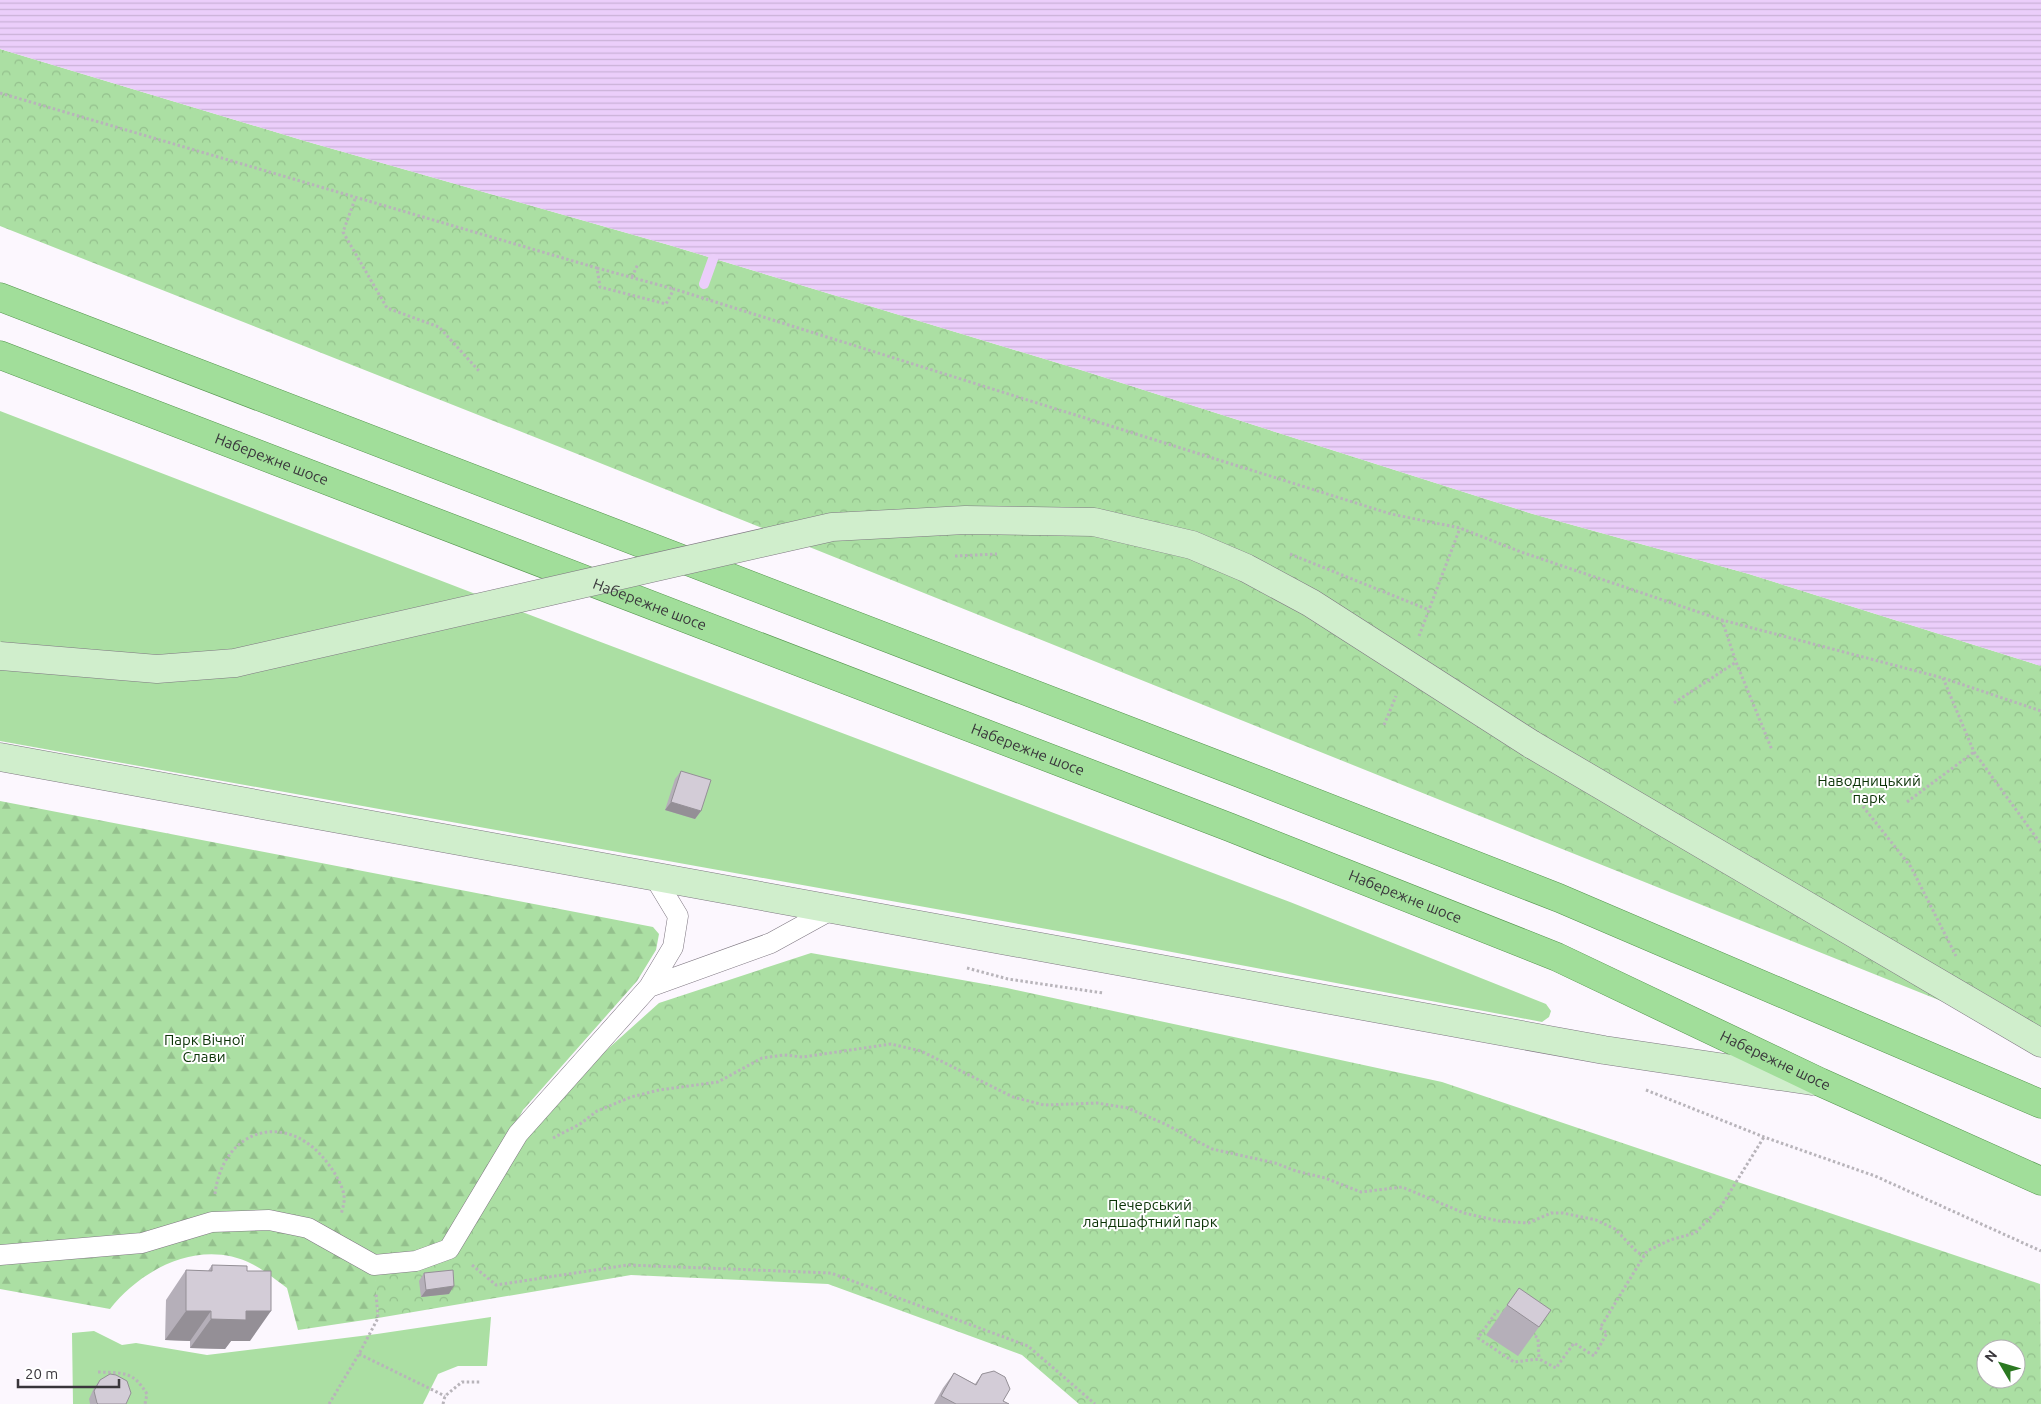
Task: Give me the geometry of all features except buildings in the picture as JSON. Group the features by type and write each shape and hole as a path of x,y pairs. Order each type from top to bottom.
{"main road":[{"path":"0,297 1559,898 2041,1104"},
{"name":"Набережне шосе","path":"0,355 1220,824 1557,957 1820,1082 2041,1182"},
{"path":"0,656 157,669 235,663 832,527 965,520 1094,522 1192,544 1246,568 1311,603 1531,744 2041,1043"},
{"path":"0,757 655,878 1017,942 1234,984 1604,1050 1820,1082"}],"lane":[{"path":"0,1254 142,1244 212,1222 269,1220 308,1228 374,1265 416,1261 449,1249 518,1134 649,987 673,947 678,916 655,878"},
{"path":"649,987 771,943 831,910"}],"path":[{"path":"0,93 355,199 674,289 1390,514 1460,528 1520,552 1722,620 1943,678 2041,711"},
{"path":"355,199 343,232 387,308 439,327 479,371"},
{"path":"632,278 638,264"},
{"path":"597,268 600,287 666,304 674,289"},
{"path":"1416,644 1460,528"},
{"path":"1722,620 1736,662 1772,750"},
{"path":"1674,703 1736,662"},
{"path":"1943,678 1974,752 2041,844"},
{"path":"1907,802 1974,752"},
{"path":"1838,775 1911,867 1960,964"},
{"path":"962,966 1008,979 1104,993"},
{"path":"546,1142 580,1124 597,1111 631,1097 659,1090 718,1082 762,1058 784,1055 803,1057 901,1044 921,1051 1013,1097 1044,1105 1097,1103 1128,1108 1167,1125 1212,1149 1275,1163 1296,1171 1325,1178 1361,1192 1402,1187 1464,1213 1499,1221 1528,1223 1551,1213 1563,1213 1596,1220 1615,1229 1637,1252 1644,1256"},
{"path":"1638,1088 1875,1176 2041,1251"},
{"path":"212,1222 216,1187 228,1155 245,1141 261,1132 282,1131 302,1139 321,1154 334,1173 344,1196 337,1244"},
{"path":"1505,1317 1497,1311 1478,1338 1514,1362 1539,1359 1556,1368 1574,1343 1594,1356 1607,1333 1600,1328 1647,1251 1670,1240 1695,1233 1720,1208 1764,1136"},
{"path":"449,1249 496,1285 628,1265 832,1273 1028,1346 1095,1404"},
{"path":"328,1404 359,1354 378,1318"},
{"path":"1530,1333 1538,1338 1539,1359"},
{"path":"359,1354 445,1396"},
{"path":"98,1372 123,1373 138,1379 147,1394 145,1404"},
{"path":"443,1404 445,1396 462,1382 481,1382"}],"green space":[{"name":"Наводницький парк","path":"0,49 305,141 669,245 1081,370 1533,514 1749,574 2041,666 2041,1041 590,459 0,226"},
{"path":"0,411 598,641 1290,902 1546,1004 1551,1011 1549,1017 1542,1022 1119,942 0,741"},
{"name":"Парк Вічної Слави","path":"0,801 653,927 659,934 656,950 637,981 523,1110 449,1249 375,1265 378,1318 298,1330 287,1288 252,1264 233,1257 213,1254 193,1256 174,1261 156,1270 123,1294 110,1309 0,1289"},
{"name":"Печерський ландшафтний парк","path":"811,953 1007,988 1442,1082 2040,1284 2041,1404 1079,1404 1022,1355 828,1284 631,1275 378,1318 374,1265 449,1249 533,1116 659,1003"},
{"path":"491,1317 487,1366 458,1366 438,1374 423,1404 73,1404 72,1333 94,1331 122,1345 136,1343 207,1355 377,1334"}],"shaded area":[{"path":"0,0 2041,0 2041,666 1749,574 1533,514 1081,370 669,245 305,141 0,49"}],"waterway":[{"path":"704,284 713,259"}]}
